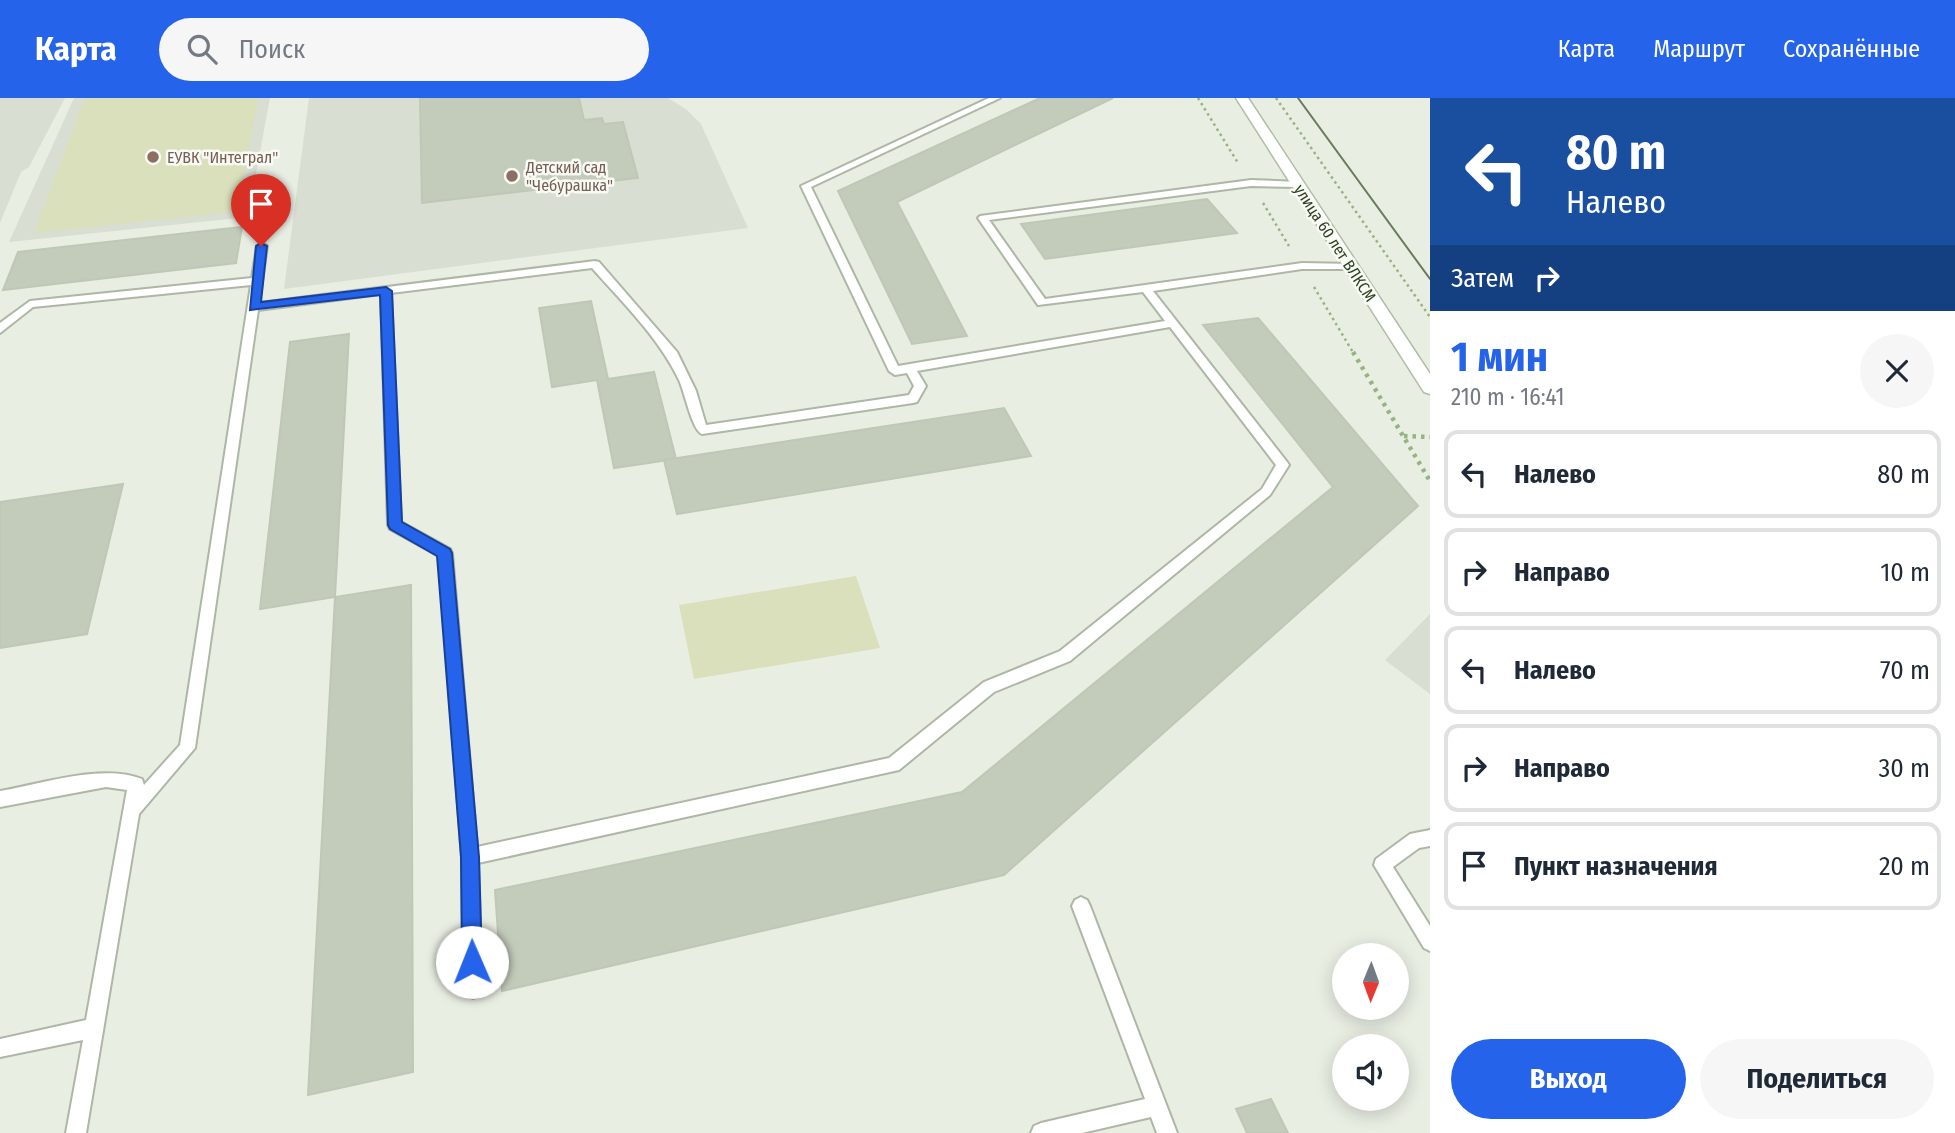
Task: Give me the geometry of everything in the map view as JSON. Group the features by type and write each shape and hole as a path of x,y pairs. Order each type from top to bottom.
{"street":[{"name":"улица 60 лет ВЛКСМ","path":"1242,98 1430,388"}],"lane":[{"path":"996,98 806,186 894,371 1172,323"},
{"path":"1297,184 1251,183 983,218 1042,303 1302,266 1350,266"},
{"path":"132,810 187,748 261,246"},
{"path":"254,307 595,264 673,355 690,391 702,430 913,399 920,386 910,368"},
{"path":"0,329 30,304 257,281"},
{"path":"470,857 893,765 989,687 1065,656 1266,492 1283,465 1146,289"},
{"path":"386,291 395,525 445,553 470,857 473,989"},
{"path":"0,799 106,779 136,784 76,1133"},
{"path":"1430,838 1416,840 1382,865 1430,942"},
{"path":"1081,906 1167,1133"},
{"path":"0,1048 94,1028"},
{"path":"1041,1133 1156,1106"}],"path":[{"path":"1276,98 1430,317"},
{"path":"1403,436 1430,437"}],"shaded area":[{"path":"0,98 65,98 29,167 21,172 0,223"},
{"name":"ЕУВК \"Интеграл\"","path":"74,98 270,98 248,217 9,242"},
{"name":"Детский сад \"Чебурашка\"","path":"309,98 668,98 687,110 701,124 748,228 284,289"},
{"path":"1430,614 1430,694 1385,660"}],"green space":[{"name":"ЕУВК \"Интеграл\"","path":"85,98 258,98 237,211 34,233"},
{"path":"856,576 880,648 694,679 679,605"}],"building":[{"path":"420,98 579,98 584,120 602,118 604,124 623,122 638,178 422,203"},
{"path":"1040,98 1113,98 897,202 967,336 912,344 838,191"},
{"path":"1207,199 1237,233 1045,259 1021,224"},
{"path":"242,227 236,263 3,290 18,252"},
{"path":"591,301 608,379 654,372 676,459 614,468 597,380 552,387 539,308"},
{"path":"1258,318 1418,506 1004,875 502,991 495,890 962,792 1333,487 1203,325"},
{"path":"349,334 335,597 260,609 290,342"},
{"path":"1004,408 1031,456 677,514 664,460"},
{"path":"123,484 87,634 0,648 0,502"},
{"path":"411,585 413,1072 308,1095 335,597"},
{"path":"1271,1099 1288,1133 1247,1133 1236,1109"}],"tram line":[{"path":"1298,98 1430,279"}],"place":[{"name":"ЕУВК \"Интеграл\"","path":"153,157"},
{"name":"Детский сад \"Чебурашка\"","path":"512,176"}],"route":[{"path":"261,246 254,307 386,291 395,525 445,553 470,857 472,962"}]}
